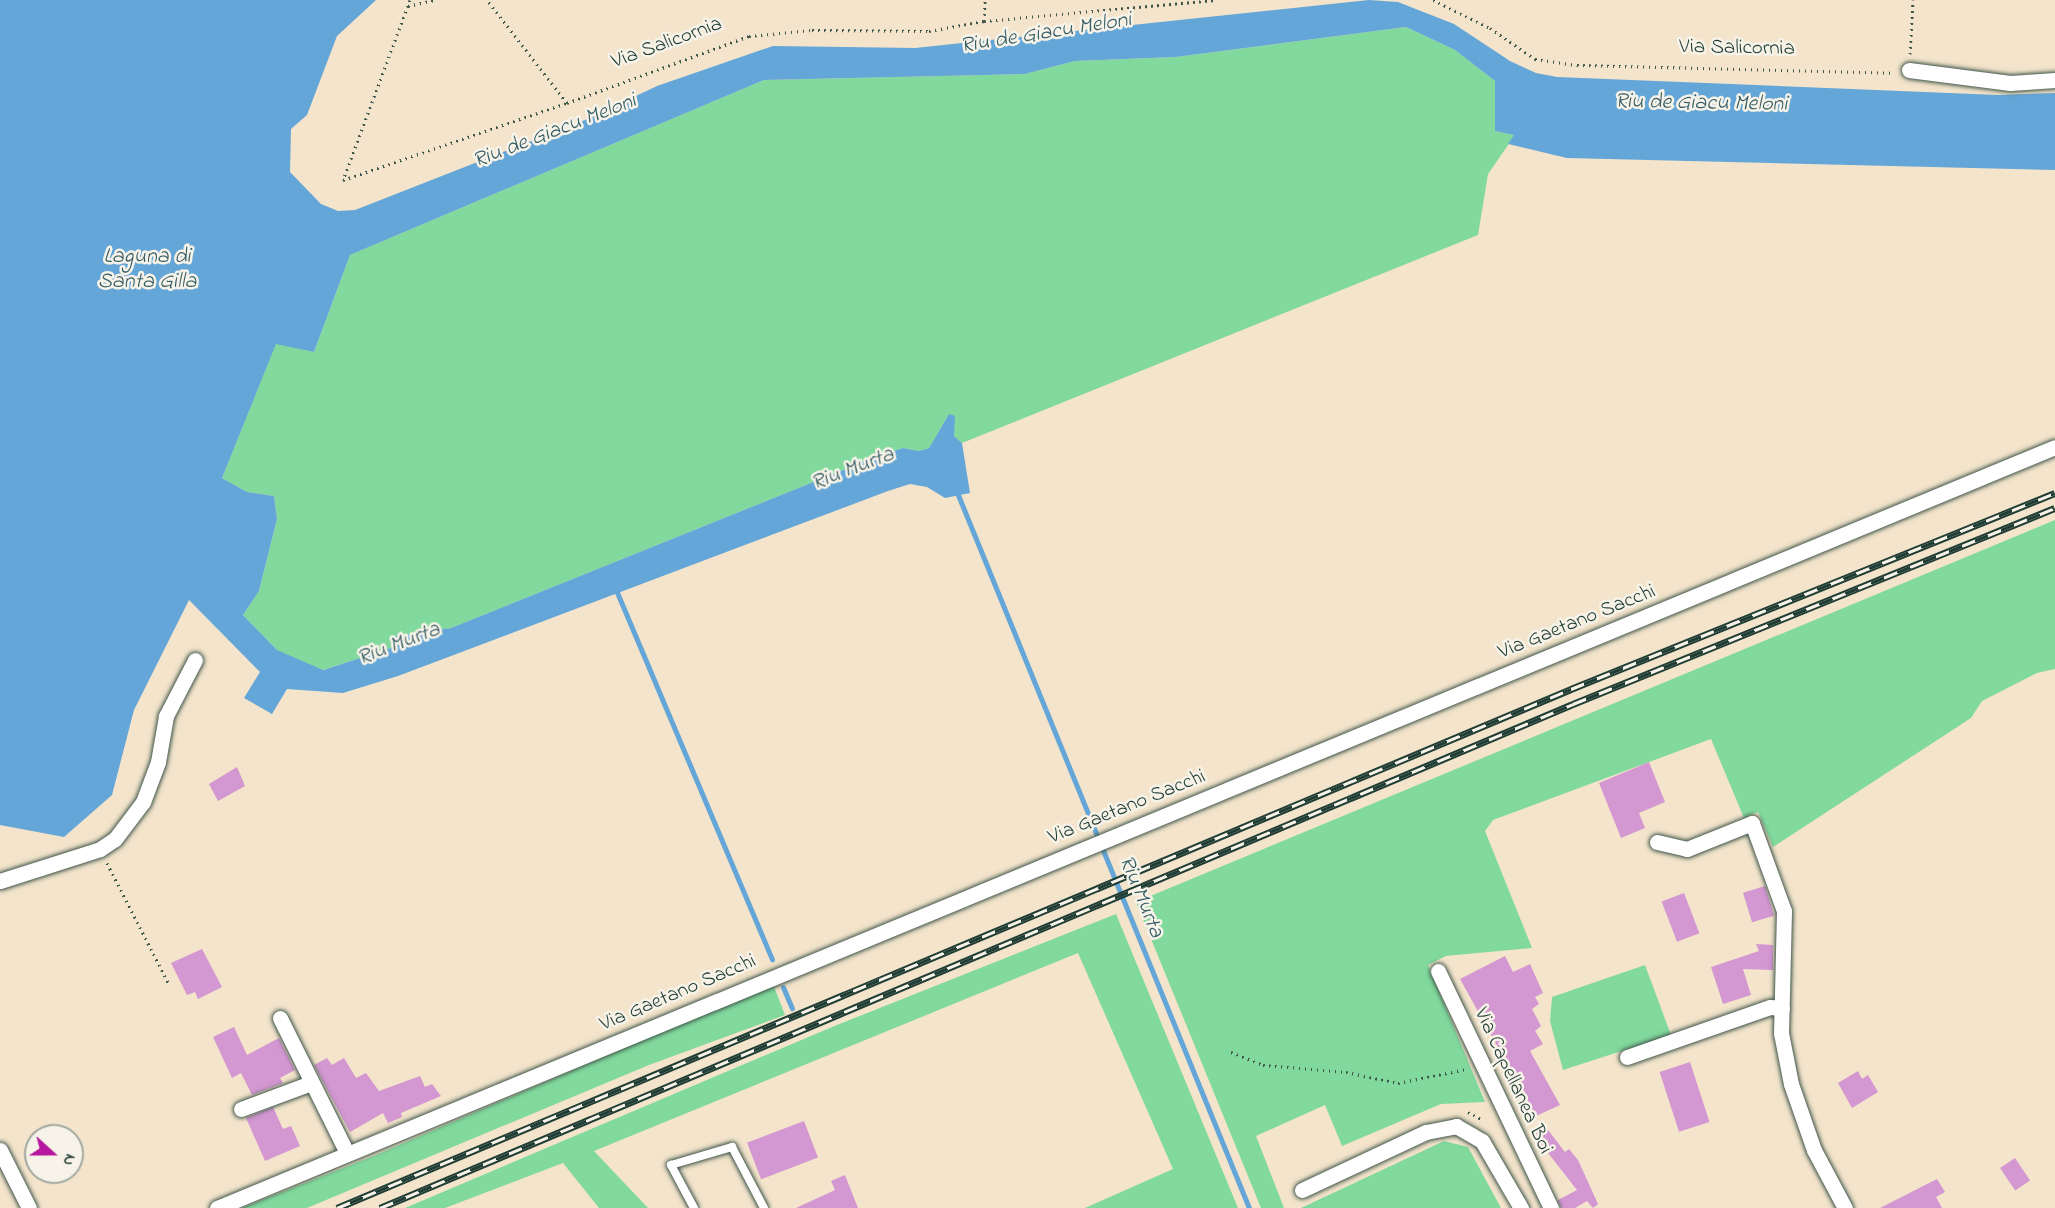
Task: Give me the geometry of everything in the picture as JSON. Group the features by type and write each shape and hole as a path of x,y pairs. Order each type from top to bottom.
{"street":[{"path":"1909,70 2010,82 2055,80"},
{"name":"Via Gaetano Sacchi","path":"217,1208 1113,835 2055,447"},
{"path":"0,881 100,849 115,839 143,802 158,762 166,716 195,660"},
{"path":"1657,842 1687,849 1752,823 1784,910 1781,1033 1791,1084 1814,1150 1845,1208"},
{"name":"Via Capellanea Boi","path":"1438,970 1551,1208"},
{"path":"1627,1057 1770,1007 1782,1008"},
{"path":"280,1018 347,1153"},
{"path":"241,1109 311,1083"},
{"path":"1302,1190 1426,1132 1456,1126 1482,1141 1521,1208"},
{"path":"0,1150 29,1208"}],"lane":[{"path":"694,1208 670,1166 732,1148 764,1208"}],"path":[{"path":"408,6 410,0"},
{"path":"408,6 435,0"},
{"path":"487,0 567,103"},
{"path":"984,21 985,0"},
{"name":"Via Salicornia","path":"408,6 343,180 567,103 749,36 812,30 929,31 984,21 1215,0"},
{"name":"Via Salicornia","path":"1433,0 1490,28 1535,58 1577,65 1894,73 1909,70"},
{"path":"1909,70 1913,0"},
{"path":"100,849 169,984"},
{"path":"1231,1052 1263,1065 1346,1072 1398,1083 1462,1070 1484,1069"}],"green space":[{"path":"1406,27 1455,50 1495,81 1495,131 1515,135 1488,174 1478,235 962,443 954,436 949,414 929,448 919,451 903,448 878,456 451,628 396,636 391,648 322,670 298,662 277,650 243,615 259,591 277,519 274,496 247,492 222,478 276,343 314,352 350,255 764,80 1025,74 1075,61 1176,57"},
{"path":"2055,520 2055,669 2037,673 1982,701 1971,718 1773,847 1758,812 1744,818 1711,739 1493,820 1485,831 1532,948 1446,956 1428,965 1485,1102 1441,1104 1342,1146 1325,1105 1256,1136 1284,1208 1261,1208 1136,902"},
{"path":"1116,914 1238,1208 1085,1208 1173,1169 1078,953 594,1151 648,1208 599,1208 563,1163 445,1208 405,1208 832,1027"},
{"path":"1645,965 1671,1035 1563,1070 1550,1021 1552,997"},
{"path":"773,984 785,1015 649,1065 307,1208 242,1208 376,1155"},
{"path":"1444,1141 1468,1147 1501,1208 1301,1208"}],"water":[{"name":"Laguna di Santa Gilla","path":"0,0 376,0 337,36 307,115 291,129 290,172 321,204 338,211 355,210 585,120 657,86 773,46 915,48 1369,0 1398,2 1454,24 1510,61 1536,73 1557,77 1998,95 2055,93 2055,170 1567,158 1508,144 1514,135 1495,131 1495,81 1455,50 1406,27 1176,57 1075,61 1025,74 764,80 350,255 314,352 276,344 222,478 247,492 274,496 277,519 259,591 243,615 277,650 323,670 391,648 396,636 451,628 878,456 903,448 919,451 929,448 949,414 955,416 954,436 962,443 970,493 945,498 927,487 910,484 398,676 343,693 287,689 272,714 244,698 260,672 189,600 134,710 112,795 64,837 0,825"}],"building":[{"path":"1649,762 1665,802 1639,813 1645,828 1621,838 1599,783"},
{"path":"237,767 245,786 218,801 209,784"},
{"path":"1765,886 1774,916 1752,922 1743,893"},
{"path":"1684,893 1699,933 1677,942 1662,902"},
{"path":"1756,944 1773,945 1773,970 1743,969 1751,995 1723,1004 1711,967 1759,951"},
{"path":"202,949 222,987 198,999 195,992 187,995 171,963"},
{"path":"1505,956 1513,972 1530,964 1543,993 1535,997 1539,1004 1532,1009 1541,1026 1535,1031 1543,1044 1530,1051 1560,1105 1536,1116 1460,979"},
{"path":"234,1027 247,1055 279,1038 295,1070 280,1078 283,1083 252,1095 241,1073 232,1078 213,1037"},
{"path":"327,1058 332,1065 344,1058 356,1078 366,1073 379,1091 420,1076 425,1087 432,1084 441,1096 401,1113 402,1117 388,1123 383,1113 350,1132 314,1065"},
{"path":"1690,1062 1709,1122 1679,1132 1660,1072"},
{"path":"1858,1071 1862,1079 1868,1075 1878,1092 1852,1108 1838,1083"},
{"path":"273,1107 283,1129 291,1126 300,1146 265,1161 246,1118"},
{"path":"804,1121 818,1157 761,1179 747,1143"},
{"path":"1545,1126 1565,1152 1569,1149 1578,1160 1598,1204 1593,1208 1587,1201 1575,1208 1561,1208 1558,1200 1577,1190 1534,1135"},
{"path":"2015,1158 2030,1180 2015,1190 2000,1168"},
{"path":"845,1175 858,1208 796,1208 835,1190 831,1181"},
{"path":"1937,1179 1945,1192 1936,1197 1942,1208 1880,1208"}],"waterway":[{"name":"Riu Murta","path":"956,490 1249,1208"},
{"path":"616,590 772,959"},
{"path":"783,987 792,1008"}],"railway":[{"path":"337,1208 1571,689 2055,493"},
{"path":"380,1208 1573,704 2055,508"}],"water label":[{"name":"Riu de Giacu Meloni","path":"1046,34"},
{"name":"Riu de Giacu Meloni","path":"1701,104"},
{"name":"Riu de Giacu Meloni","path":"555,132"}]}
